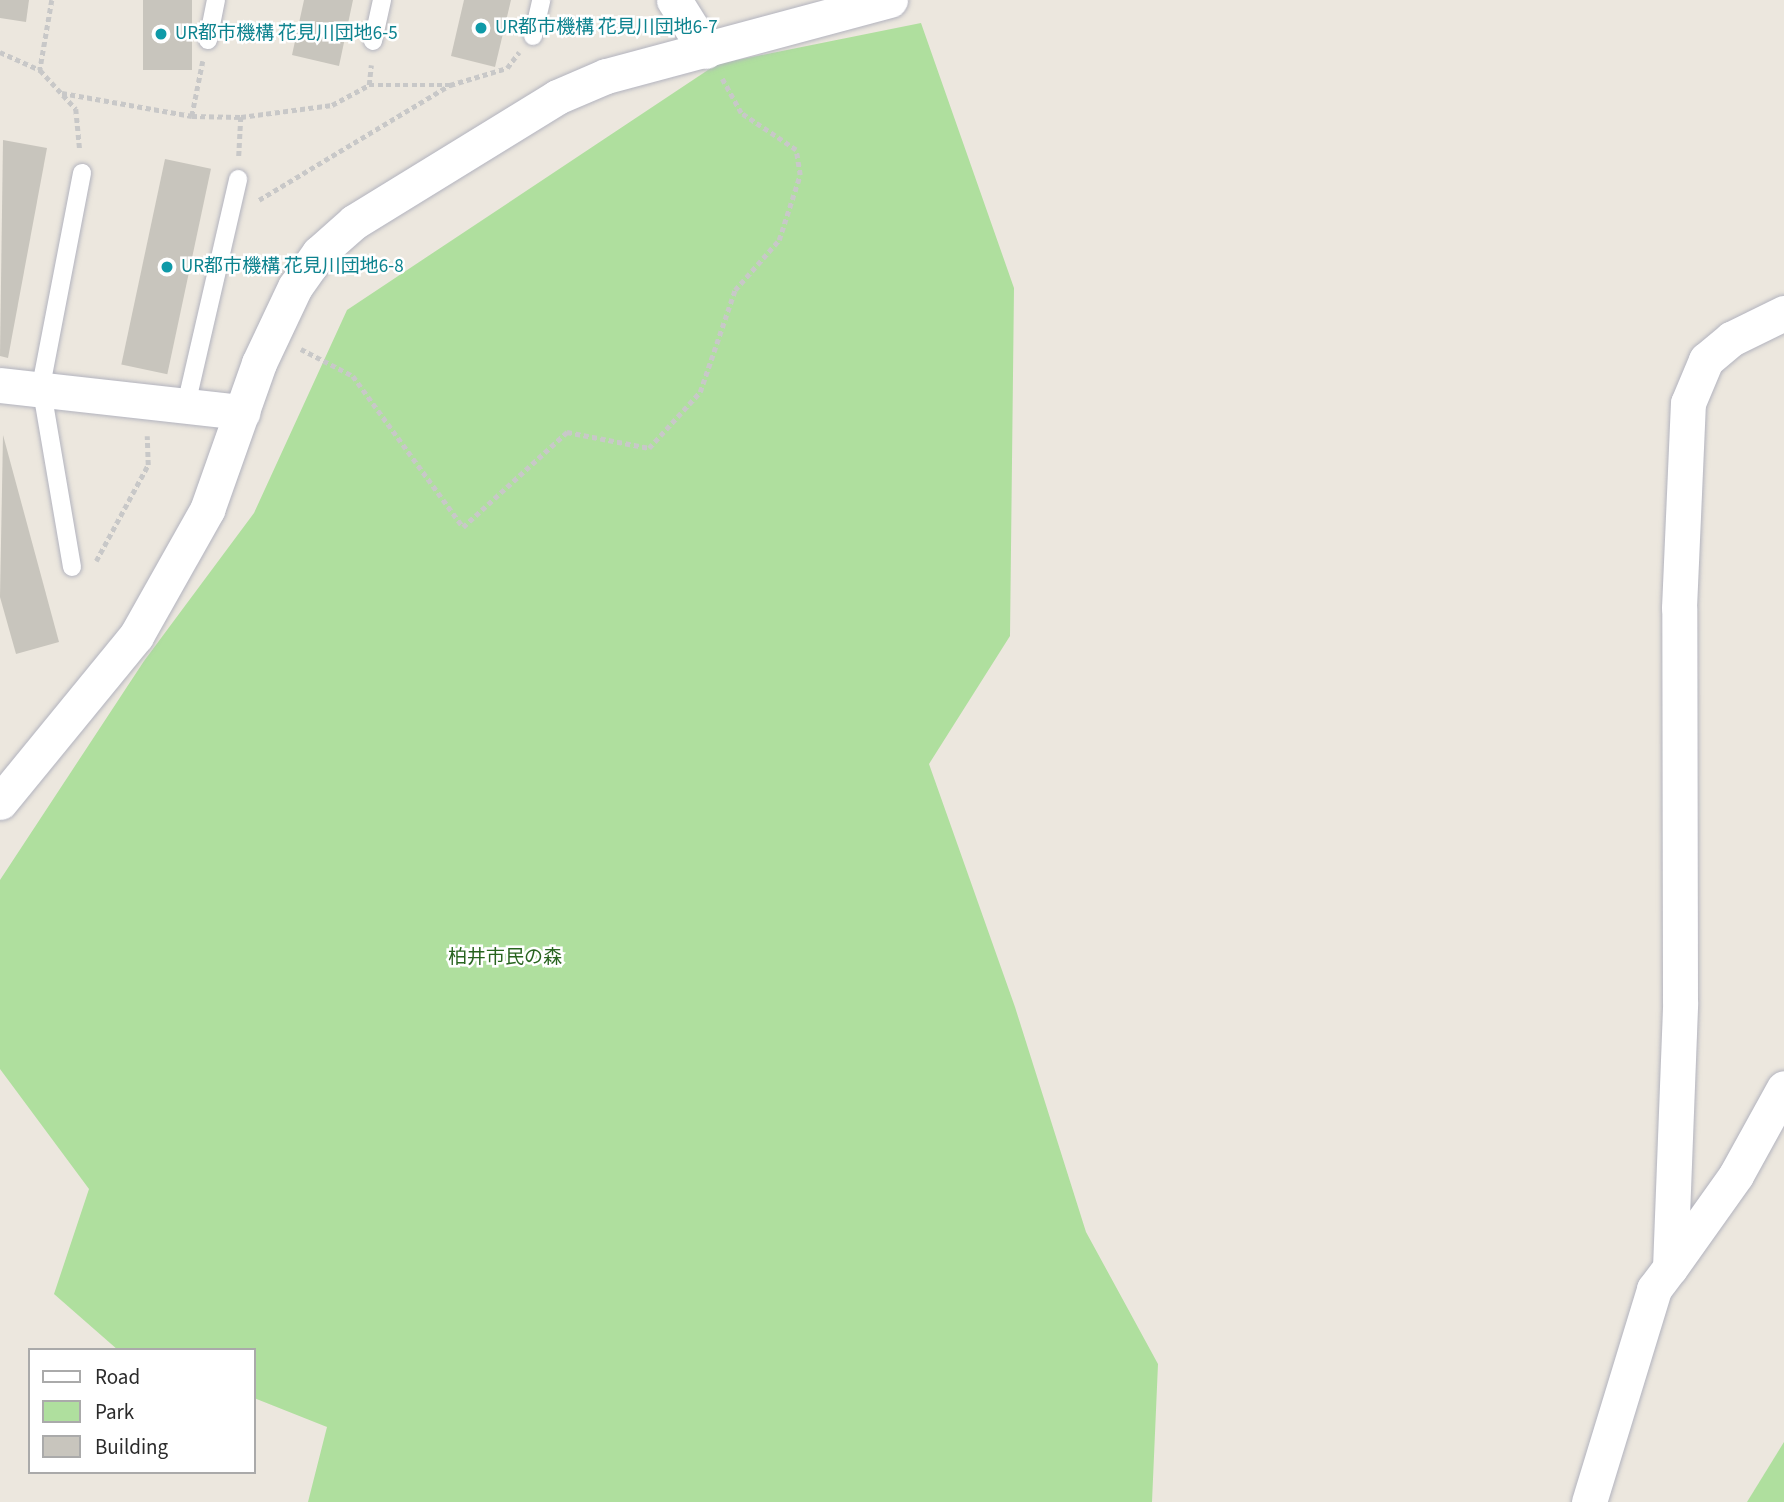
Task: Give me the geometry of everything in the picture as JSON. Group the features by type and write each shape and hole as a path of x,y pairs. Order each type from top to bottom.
{"street":[{"path":"674,0 706,51"},
{"path":"0,802 136,636 207,510 269,342 295,287 319,253 354,222 556,97 606,76 890,0"},
{"path":"1670,1268 1680,1002 1679,608 1688,403 1706,360 1731,339 1784,313"},
{"path":"0,385 41,386 242,412"},
{"path":"1589,1502 1654,1289 1736,1175 1784,1088"}],"lane":[{"path":"208,40 216,0"},
{"path":"373,41 382,0"},
{"path":"533,36 541,0"},
{"path":"72,567 41,386 82,173"},
{"path":"186,405 238,179"}],"path":[{"path":"40,70 52,0"},
{"path":"232,206 254,204 450,85 507,68 533,36"},
{"path":"192,116 208,40"},
{"path":"369,85 373,41"},
{"path":"269,342 307,350 353,376 463,527 567,432 649,448 700,392 735,290 779,240 800,175 796,150 741,113 706,51"},
{"path":"0,52 40,70 76,109 82,173"},
{"path":"61,93 192,116 242,117 332,105 369,85 450,85"},
{"path":"238,179 242,117"},
{"path":"72,567 83,585 148,465 147,400"}],"green space":[{"name":"柏井市民の森","path":"921,23 1014,288 1010,636 929,764 1015,1007 1086,1232 1158,1364 1152,1502 308,1502 327,1427 256,1399 256,1348 116,1348 54,1294 89,1189 0,1069 0,880 144,661 254,513 347,310 717,64"},
{"path":"1784,1442 1784,1502 1747,1502"}],"building":[{"path":"0,0 29,0 26,22 0,18"},
{"name":"UR都市機構 花見川団地6-5","path":"143,0 192,0 192,70 143,70"},
{"path":"304,0 353,0 339,66 292,55"},
{"name":"UR都市機構 花見川団地6-7","path":"464,0 511,0 495,67 451,56"},
{"path":"3,140 47,148 8,358 0,356"},
{"name":"UR都市機構 花見川団地6-8","path":"165,159 211,169 167,374 121,364"},
{"path":"3,435 59,642 16,654 0,597"}],"place":[{"name":"UR都市機構 花見川団地6-7","path":"481,28"},
{"name":"UR都市機構 花見川団地6-5","path":"161,34"},
{"name":"UR都市機構 花見川団地6-8","path":"167,267"}]}
